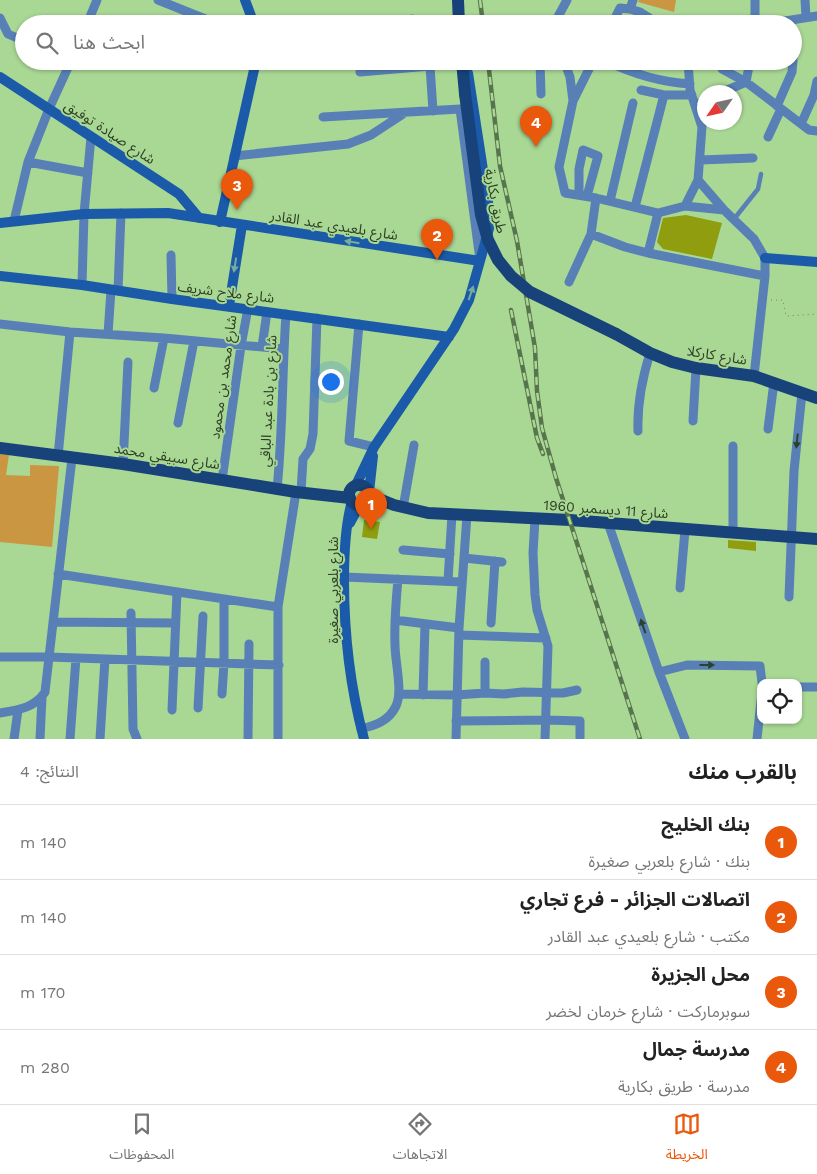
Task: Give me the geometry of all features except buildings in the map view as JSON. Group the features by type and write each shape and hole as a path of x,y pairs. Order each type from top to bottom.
{"main road":[{"path":"245,0 251,15"},
{"path":"458,0 459,15"},
{"path":"220,222 254,70"},
{"name":"طريق بكارية","path":"464,70 465,94 481,215 488,240 498,260 511,276 530,292 616,334"},
{"path":"359,496 374,447 449,337 469,300 490,225 475,115 466,70"},
{"name":"شارع صيادة توفيق","path":"0,77 179,194 199,218"},
{"name":"شارع بلعيدي عبد القادر","path":"0,223 84,214 121,212 168,213 480,261"},
{"path":"229,306 242,225"},
{"path":"765,258 817,262"},
{"name":"شارع ملاح شريف","path":"0,276 82,285 449,337"},
{"name":"شارع كاركلا","path":"616,334 650,353 672,362 696,368 754,376 817,398"},
{"name":"شارع سبيقي محمد","path":"0,448 123,464 329,497 359,496"},
{"name":"شارع 11 ديسمبر 1960","path":"359,496 428,513 570,520 817,539"},
{"name":"شارع بلعربي صغيرة","path":"359,496 347,528 344,576 346,637 355,703 363,734"}],"street":[{"path":"91,15 97,0"},
{"path":"158,0 196,15"},
{"path":"559,15 567,0"},
{"path":"755,0 756,15"},
{"path":"805,0 806,18"},
{"path":"616,15 620,8 631,4 645,15"},
{"path":"802,19 817,16"},
{"path":"0,18 8,34 15,37"},
{"path":"14,221 28,162 66,70"},
{"path":"360,72 370,70"},
{"path":"430,70 433,111"},
{"path":"540,70 541,94"},
{"path":"567,70 573,101"},
{"path":"589,70 573,101 559,167 565,193 587,196 658,213 685,206 724,210"},
{"path":"626,70 668,83 690,84"},
{"path":"685,206 698,180 702,127 692,95 689,70"},
{"path":"724,70 746,82 809,130 817,131"},
{"path":"746,82 748,70"},
{"path":"768,138 792,70"},
{"path":"801,124 814,96 817,81"},
{"path":"739,85 746,82"},
{"path":"642,90 664,95 692,95"},
{"path":"635,207 664,95"},
{"path":"610,201 633,104"},
{"path":"323,117 460,109 480,261"},
{"path":"234,156 348,144 370,135 405,113"},
{"path":"82,285 84,214 92,137"},
{"path":"700,160 753,158"},
{"path":"28,162 88,173"},
{"path":"698,180 724,210 754,239 765,258 765,276 754,376"},
{"path":"569,282 591,234 587,196"},
{"path":"108,334 121,212"},
{"path":"648,253 658,213"},
{"path":"591,234 625,247 648,253 765,276"},
{"path":"172,255 172,299"},
{"name":"شارع محمد بن محمود","path":"222,480 248,308"},
{"path":"262,347 267,312"},
{"name":"شارع بن بادة عبد الباقي","path":"277,489 281,452 286,314"},
{"path":"278,739 278,607 299,492 303,459 310,449 313,434 317,318"},
{"path":"0,324 70,332 284,349"},
{"path":"359,324 349,441 374,447"},
{"path":"58,456 70,332"},
{"path":"154,388 164,338"},
{"path":"178,423 194,341"},
{"path":"638,431 638,412 643,376 650,353"},
{"path":"123,464 128,362"},
{"path":"693,421 696,368"},
{"path":"768,428 774,382"},
{"path":"789,597 794,471 802,393"},
{"path":"398,507 414,445"},
{"path":"733,446 733,532"},
{"path":"40,739 42,698 48,681 49,657 72,458"},
{"path":"448,581 452,514"},
{"path":"456,739 459,631 467,515"},
{"path":"535,519 533,553 535,595 538,616 546,638 548,666 545,739"},
{"path":"608,523 659,672 685,739"},
{"path":"680,588 684,530"},
{"path":"403,550 450,554"},
{"path":"464,558 499,562 491,623"},
{"path":"58,574 278,607"},
{"path":"344,576 462,582"},
{"path":"363,734 383,722 390,715 396,706 399,694 395,646 398,579"},
{"path":"172,710 176,592"},
{"path":"222,694 224,599"},
{"path":"198,708 203,616"},
{"path":"53,622 132,618 176,623"},
{"path":"132,618 133,729 137,739"},
{"path":"395,620 459,631 546,638"},
{"path":"423,694 425,624"},
{"path":"248,739 249,644"},
{"path":"0,657 279,665"},
{"path":"70,739 76,658"},
{"path":"100,739 105,659"},
{"path":"485,662 485,693"},
{"path":"659,672 687,665 760,666 762,679"},
{"path":"802,687 817,687"},
{"path":"399,694 563,693 577,690"},
{"path":"0,713 30,706 42,698"},
{"path":"14,739 18,710"},
{"path":"456,721 580,721 580,739"},
{"path":"757,739 759,724"}],"lane":[{"path":"734,219 758,189 761,174"}],"path":[{"path":"762,299 783,300 786,316 817,314"}],"shaded area":[{"path":"639,0 676,0 674,12 638,2"},
{"path":"0,454 9,455 6,475 30,476 30,465 59,466 52,547 0,542"}],"railway":[{"path":"480,0 482,15"},
{"path":"489,70 500,166 517,241 535,348 537,391 542,428 556,478 640,739"},
{"path":"511,310 537,438 543,454"}],"place":[{"name":"مدرسة جمال","path":"536,147"},
{"name":"محل الجزيرة","path":"237,210"},
{"name":"اتصالات الجزائر - فرع تجاري","path":"437,260"},
{"name":"بنك الخليج","path":"371,529"}]}
